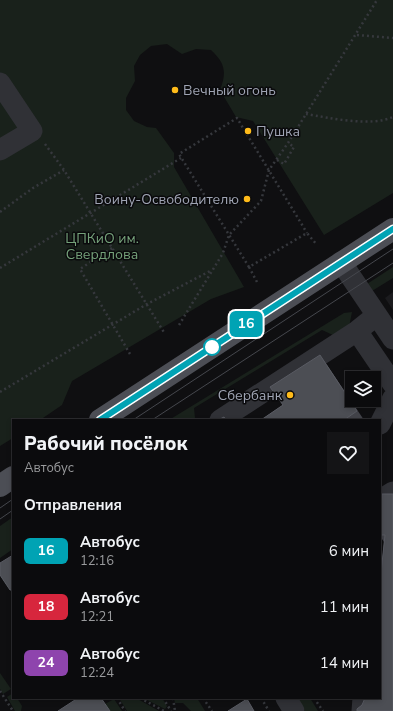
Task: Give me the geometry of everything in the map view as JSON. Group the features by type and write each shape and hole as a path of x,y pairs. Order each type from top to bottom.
{"main road":[{"path":"107,418 393,229"},
{"path":"0,486 12,478"}],"street":[{"path":"0,83 32,131 0,150"},
{"path":"342,262 393,339"},
{"path":"222,419 357,331 377,315"},
{"path":"357,331 393,384"},
{"path":"381,422 393,398"},
{"path":"381,499 393,492"},
{"path":"287,699 294,711"},
{"path":"362,711 363,699"}],"path":[{"path":"178,325 223,253 229,235 261,201 269,170 288,143 378,0"},
{"path":"357,35 393,38"},
{"path":"306,114 338,120 384,121 393,117"},
{"path":"257,282 179,154 237,118 307,233 317,245"},
{"path":"32,131 40,138 64,170 165,334"},
{"path":"277,160 284,164 294,147 288,143"},
{"path":"0,268 181,158"},
{"path":"0,212 33,188 64,170"},
{"path":"249,268 307,233"},
{"path":"112,248 80,269 130,354"},
{"path":"0,392 147,304 212,270"},
{"path":"0,691 13,711"},
{"path":"118,699 125,711"},
{"path":"142,699 164,711"},
{"path":"164,699 171,711"},
{"path":"173,699 175,711"},
{"path":"204,699 212,711"},
{"path":"262,699 269,711"},
{"path":"315,699 323,711"}],"shaded area":[{"path":"393,292 393,310 385,298"}],"green space":[{"name":"ЦПКиО им. Свердлова","path":"0,0 393,0 393,193 324,235 253,121 236,117 220,90 224,78 223,68 219,59 211,50 196,49 182,54 167,44 151,46 140,55 134,66 135,81 126,98 126,110 134,121 147,127 156,128 174,153 174,167 244,287 211,299 72,381 62,405 41,419 12,419 12,439 0,446"},
{"path":"393,267 393,278 372,291 367,284"},
{"path":"352,312 349,327 335,336 322,330 194,408 195,418 171,419 344,313"},
{"path":"12,518 12,550 0,558 0,526"},
{"path":"0,673 11,689 3,694 0,689"},
{"path":"12,694 12,699 18,699 22,706 21,711 15,711 7,697"},
{"path":"114,699 122,711 110,711 105,704"},
{"path":"120,699 138,699 159,711 127,711"},
{"path":"145,699 163,699 167,706 165,709"},
{"path":"174,699 198,699 205,711 191,711 183,703 175,703"},
{"path":"298,699 311,699 318,711 305,711"}],"building":[{"path":"320,355 345,393 345,407 354,407 357,411 345,419 262,419 283,405 270,387"},
{"path":"382,494 393,494 393,711 357,711 365,699 381,699 381,573 385,535 381,535"},
{"path":"12,556 12,589 10,590 0,575 0,563"},
{"path":"76,699 102,699 110,711 58,711"},
{"path":"247,699 254,711 228,711"}],"tram line":[{"path":"135,419 393,249"},
{"path":"154,419 393,263"},
{"path":"0,508 12,500"},
{"path":"0,519 12,511"}],"bus line":[{"name":"16","path":"102,419 393,229"}],"place":[{"name":"Вечный огонь","path":"175,90"},
{"name":"Пушка","path":"248,131"},
{"name":"Воину-Освободителю","path":"247,199"},
{"name":"Сбербанк","path":"290,395"}]}
